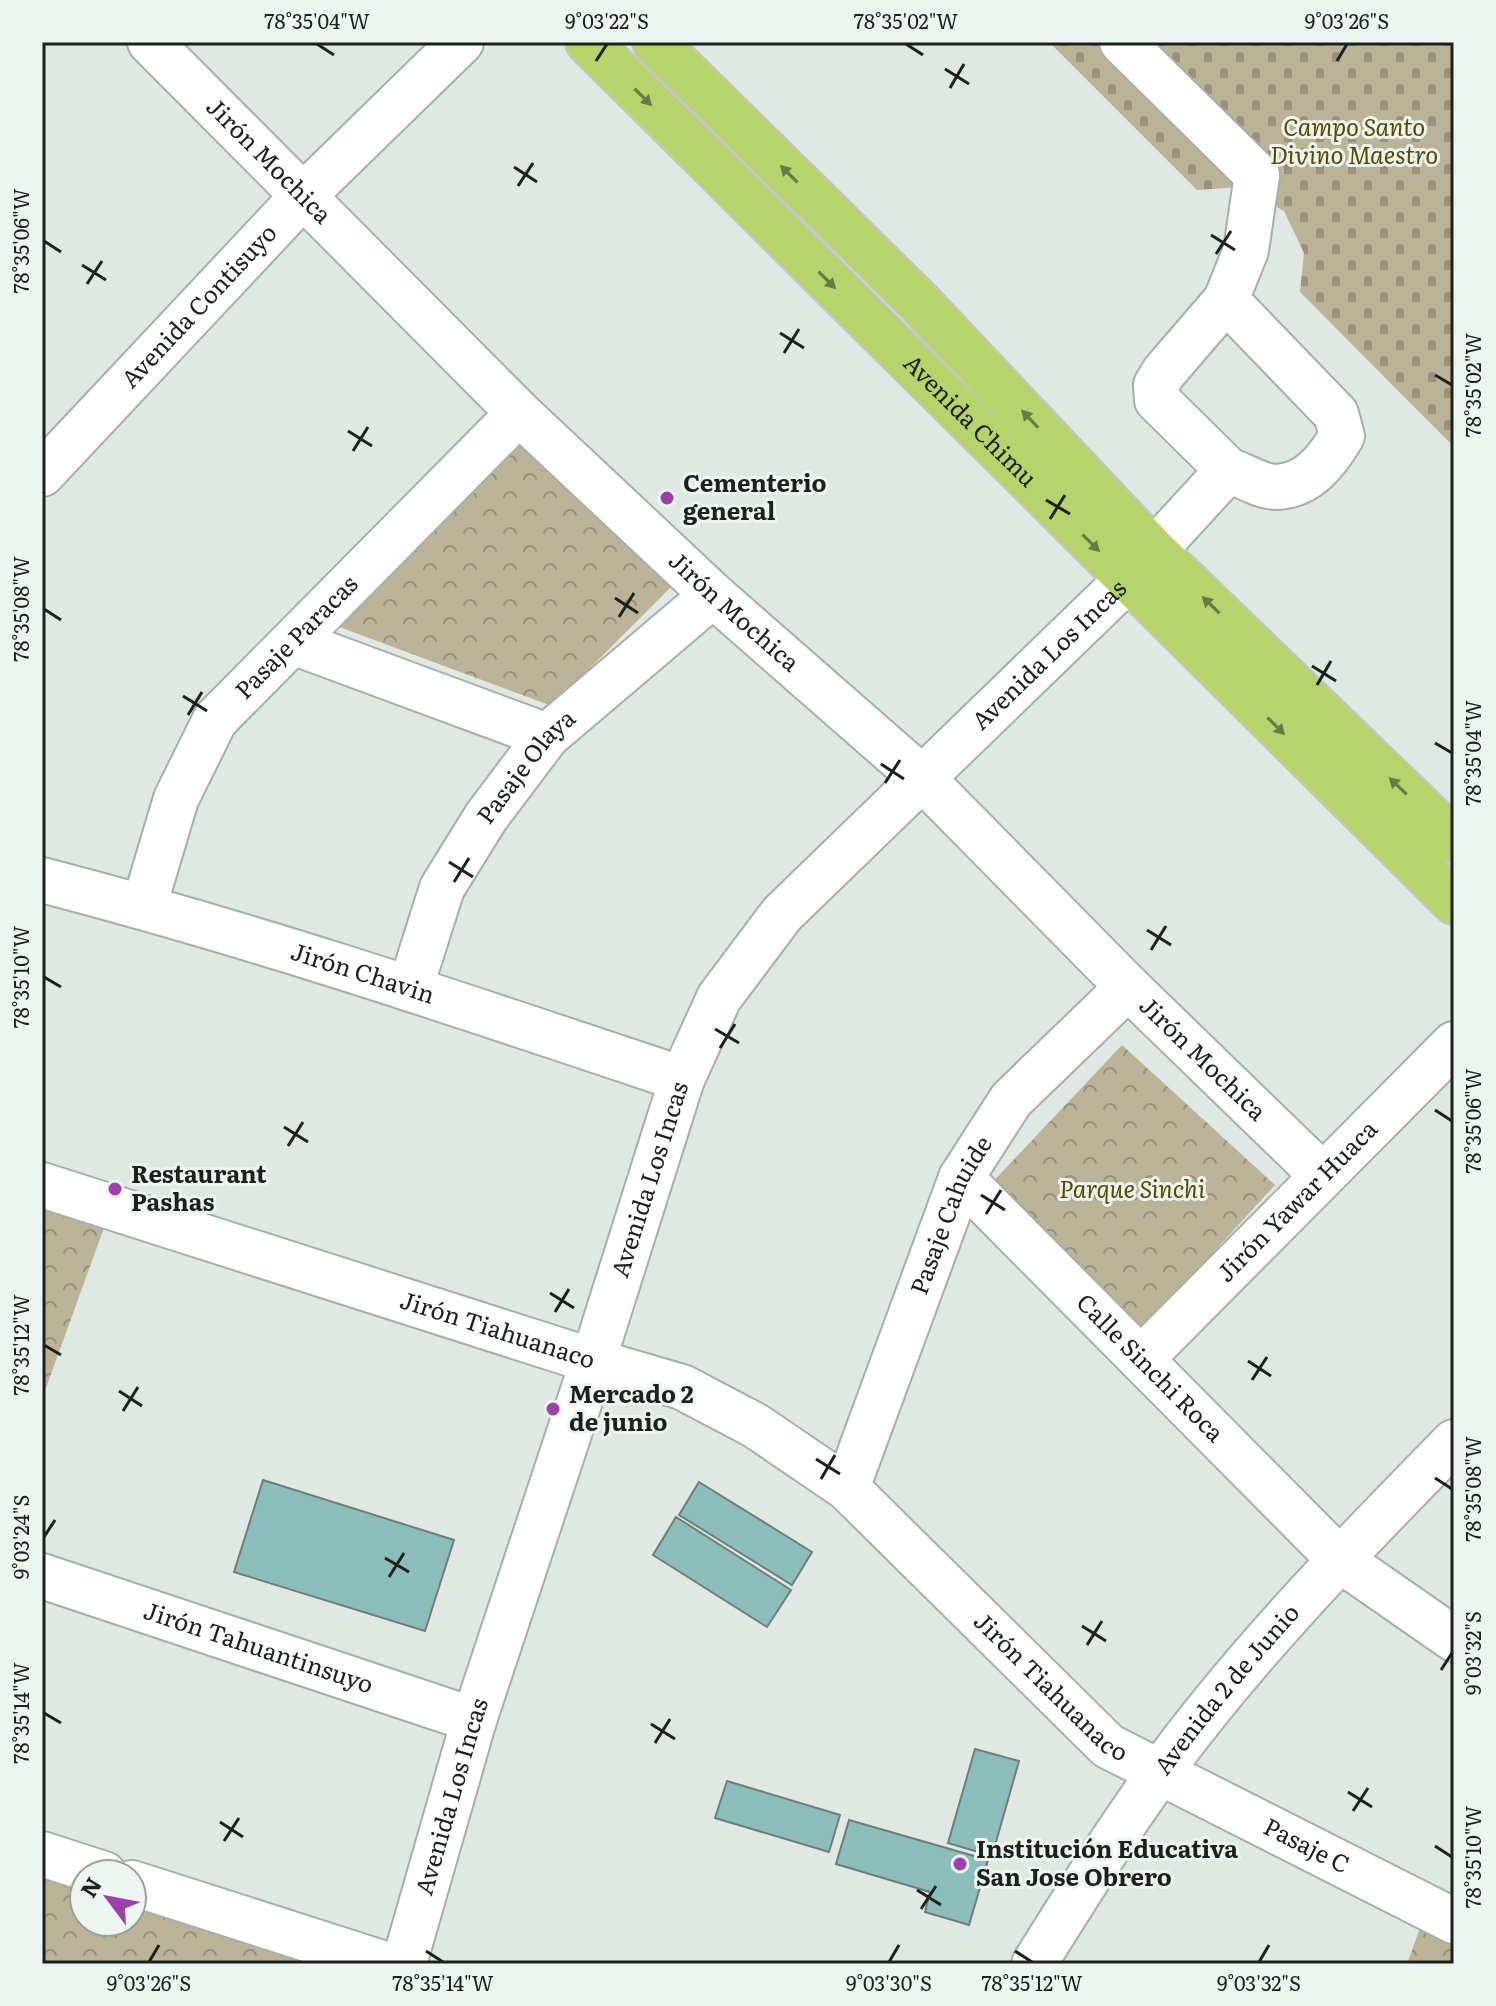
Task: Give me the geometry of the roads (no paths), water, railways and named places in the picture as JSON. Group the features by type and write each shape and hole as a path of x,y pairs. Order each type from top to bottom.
{"main road":[{"name":"Avenida Chimu","path":"588,42 1141,564 1454,840"},
{"name":"Avenida Chimu","path":"655,42 919,302 1141,564 1454,902"}],"street":[{"name":"Jirón Mochica","path":"150,42 519,413 713,595 922,778 1128,987 1322,1175"},
{"name":"Avenida Contisuyo","path":"42,474 302,197 461,42"},
{"path":"1122,42 1257,175 1246,250 1226,300 1164,372 1156,385 1157,400 1228,470 1275,487 1309,478 1331,455 1342,436 1336,414 1226,300"},
{"name":"Pasaje Paracas","path":"144,906 176,799 215,720 519,413"},
{"name":"Avenida Los Incas","path":"404,1964 474,1720 682,1079 719,998 782,914 1141,564 1228,470"},
{"name":"Pasaje Olaya","path":"410,989 442,888 486,817 547,736 713,595"},
{"path":"293,642 547,736"},
{"name":"Jirón Chavin","path":"42,880 144,906 410,989 682,1079"},
{"name":"Pasaje Cahuide","path":"847,1488 961,1178 1011,1100 1128,987"},
{"name":"Jirón Yawar Huaca","path":"1141,1359 1454,1044"},
{"name":"Calle Sinchi Roca","path":"961,1178 1339,1559 1454,1639"},
{"name":"Jirón Tiahuanaco","path":"42,1185 682,1387 756,1426 847,1488 1108,1746 1159,1774"},
{"name":"Avenida 2 de Junio","path":"1034,1964 1080,1889 1159,1774 1242,1670 1339,1559 1454,1442"},
{"name":"Jirón Tahuantinsuyo","path":"42,1576 474,1720"},
{"name":"Pasaje C","path":"1159,1774 1454,1921"},
{"path":"42,1854 68,1862"},
{"path":"148,1888 385,1964"}],"place":[{"name":"Cementerio general","path":"667,498"},
{"name":"Restaurant Pashas","path":"115,1189"},
{"name":"Mercado 2 de junio","path":"553,1409"},
{"name":"Institución Educativa San Jose Obrero","path":"960,1864"}],"park label":[{"name":"Campo Santo Divino Maestro","path":"1354,142"},
{"name":"Parque Sinchi","path":"1132,1190"}]}
